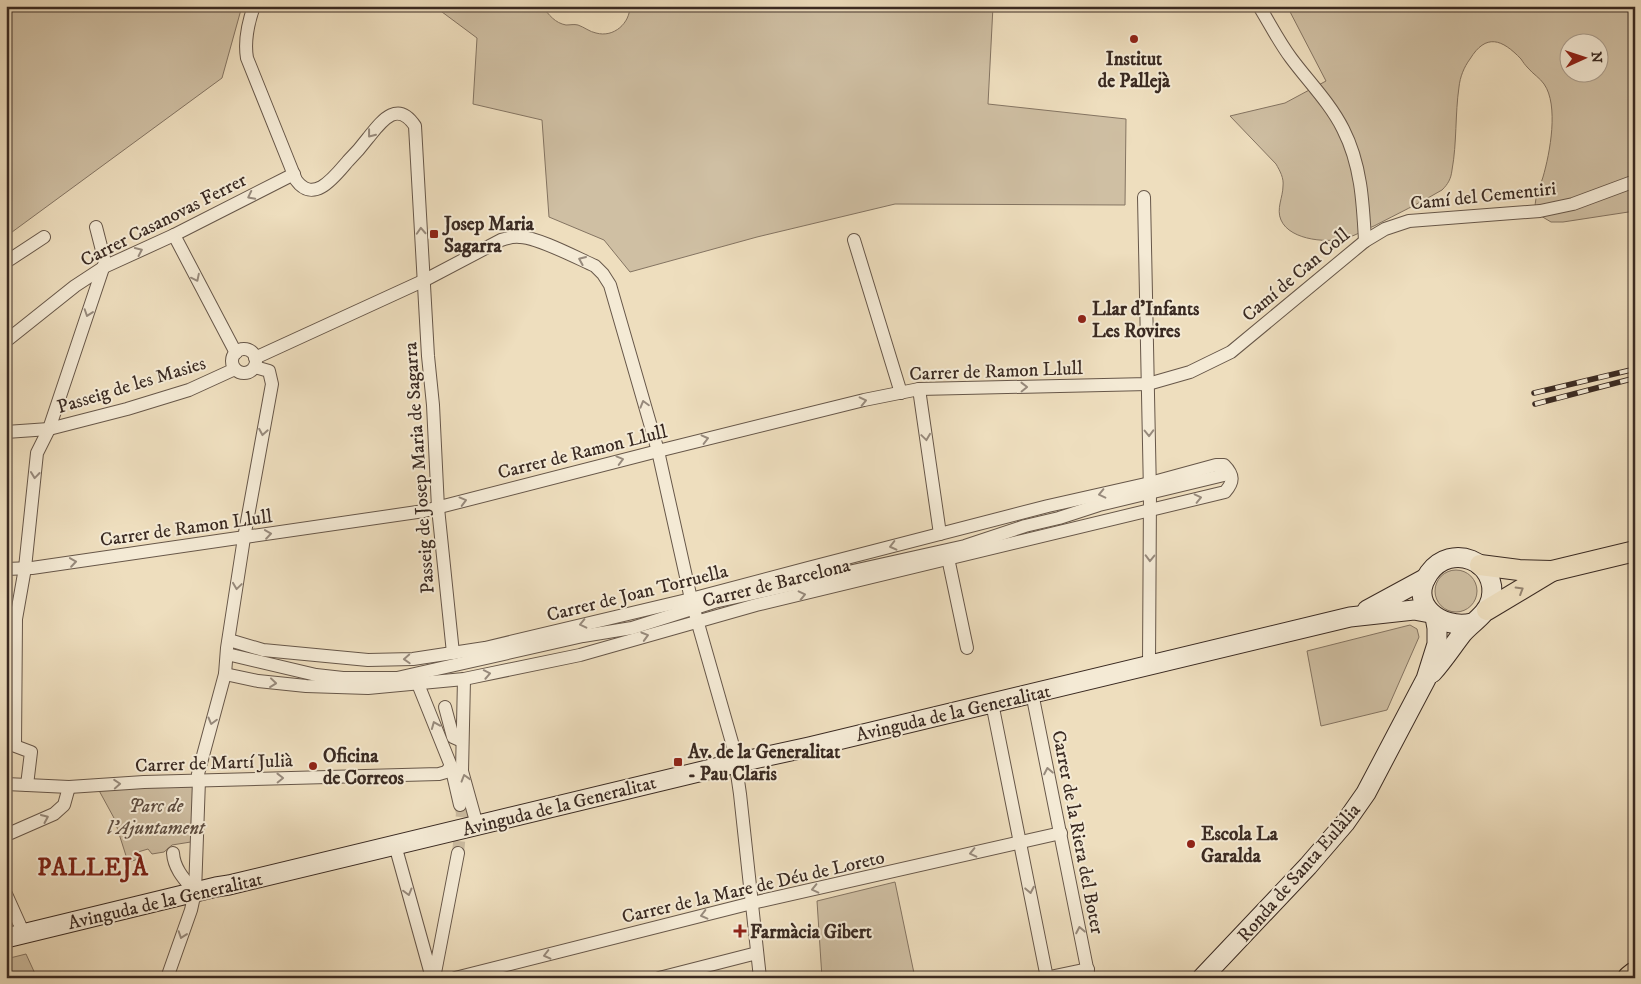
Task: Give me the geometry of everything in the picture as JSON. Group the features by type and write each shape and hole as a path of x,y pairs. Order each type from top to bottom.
{"highway":[{"path":"1630,978 1635,974"}],"main road":[{"path":"1480,565 1519,570 1552,571 1635,550"},
{"path":"1357,616 1426,578 1440,562 1460,557 1471,559 1480,565 1490,580 1492,590 1490,600 1441,663 1426,679"},
{"path":"1357,616 1414,610 1432,615 1452,624 1465,625 1552,571"},
{"path":"1426,578 1423,589 1424,600 1437,628 1437,644 1426,679"},
{"name":"Avinguda de la Generalitat","path":"15,936 1357,616"},
{"name":"Ronda de Santa Eulàlia","path":"1202,978 1346,823 1366,793 1426,679"}],"street":[{"path":"254,6 246,41 247,58 294,174"},
{"name":"Camí de Can Coll","path":"1148,384 1190,372 1231,352 1365,241 1360,181 1355,159 1343,129 1289,56 1259,6"},
{"name":"Passeig de Josep Maria de Sagarra","path":"294,174 300,185 305,188 314,190 322,187 343,167 382,121 394,114 402,115 410,119 415,126 438,508 453,653"},
{"name":"Carrer Casanovas Ferrer","path":"6,341 75,286 104,267 174,235 294,174"},
{"name":"Camí del Cementiri","path":"1365,241 1385,229 1409,221 1540,212 1573,204 1635,181"},
{"path":"1144,196 1150,488 1149,665"},
{"path":"27,785 30,752 14,746 16,619 24,568 37,453 49,429 104,267 105,258 96,226"},
{"path":"174,235 236,354"},
{"path":"6,262 44,237"},
{"path":"167,978 195,892 198,774 225,674 244,538 272,384 269,371 255,362 247,350 236,354 233,360 235,369 246,373 252,370 255,362 510,237 534,240 595,266 610,285 658,450 694,610 733,746 760,978"},
{"path":"854,240 901,393"},
{"name":"Passeig de les Masies","path":"6,432 49,429 127,410 189,390 235,369"},
{"name":"Carrer de Ramon Llull","path":"6,568 24,568 244,538 424,511 658,450 919,389 1148,384"},
{"path":"919,389 940,530"},
{"name":"Carrer de Barcelona","path":"225,674 258,681 306,686 368,688 418,684 436,676 464,679 580,655 694,610 948,558 1224,492 1231,485 1232,476 1224,465 1216,465 1150,488"},
{"path":"812,573 828,579 965,546 1150,488 1224,475"},
{"name":"Carrer de Joan Torruella","path":"229,640 263,650 368,660 413,659 484,648 694,610 940,530 1048,506 1150,488"},
{"path":"923,543 991,538"},
{"path":"948,558 967,648"},
{"path":"227,654 316,675 343,678 436,676 632,628 694,610"},
{"path":"464,679 462,771 476,825"},
{"path":"418,684 451,766 460,805"},
{"name":"Carrer de la Riera del Boter","path":"1032,693 1089,974"},
{"path":"992,703 1047,978 1089,974"},
{"path":"446,714 453,737 462,741"},
{"path":"6,751 30,758"},
{"name":"Carrer de Martí Julià","path":"6,784 69,787 199,780 439,774 446,772 451,766"},
{"path":"6,835 54,814 64,805 69,787"},
{"name":"Carrer de la Mare de Déu de Loreto","path":"455,978 752,904 1060,834"},
{"path":"395,845 433,978"},
{"path":"433,978 458,853"},
{"path":"172,861 195,892"},
{"path":"6,894 15,936"},
{"path":"419,934 426,938 434,939 442,935"},
{"path":"659,978 757,953"}],"green space":[{"path":"6,6 242,6 222,78 8,235 6,229"},
{"path":"434,6 542,6 559,22 566,25 578,25 603,34 620,28 627,18 630,6 993,6 988,104 1126,119 1125,205 895,204 757,237 630,272 604,240 549,217 542,120 473,104 477,38"},
{"path":"1287,6 1635,6 1635,211 1563,222 1551,222 1536,213 1536,199 1546,167 1552,129 1549,93 1544,84 1514,52 1501,43 1488,42 1476,51 1461,76 1452,173 1446,186 1417,204 1350,237 1322,240 1302,236 1286,227 1281,220 1279,207 1283,183 1276,164 1230,116 1285,103 1326,81"},
{"path":"1460,570 1468,573 1474,579 1477,591 1474,603 1468,609 1452,612 1444,609 1438,603 1435,587 1438,579 1444,573"},
{"path":"1410,625 1417,629 1419,637 1387,710 1321,726 1307,651"},
{"name":"Parc de l'Ajuntament","path":"199,780 197,841 172,845 164,852 152,854 148,849 138,852 139,859 128,862 114,818 96,785"},
{"path":"895,882 915,978 822,978 817,901"},
{"path":"26,954 37,978 6,978 6,959"}],"tunnel":[{"path":"458,853 462,813 460,805"}],"railway":[{"path":"1534,393 1635,369"},
{"path":"1535,404 1635,378"}],"place":[{"name":"Institut de Pallejà","path":"1134,39"},
{"name":"Josep Maria Sagarra","path":"434,234"},
{"name":"Llar d'Infants Les Rovires","path":"1082,319"},
{"name":"Av. de la Generalitat - Pau Claris","path":"678,762"},
{"name":"Oficina de Correos","path":"313,766"},
{"name":"Escola La Garalda","path":"1191,844"},
{"name":"Farmàcia Gibert","path":"740,931"}],"district":[{"name":"PALLEJÀ","path":"93,867"}]}
